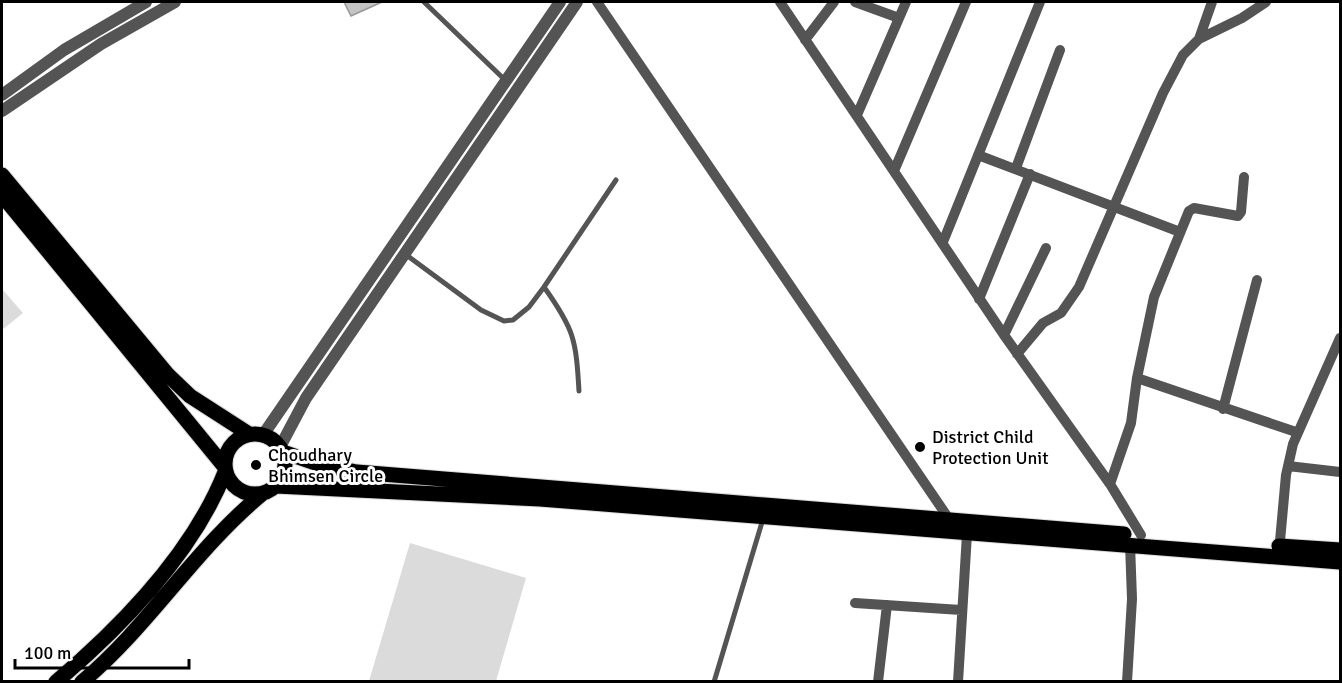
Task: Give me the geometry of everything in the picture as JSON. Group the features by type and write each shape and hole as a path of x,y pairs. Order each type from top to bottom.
{"main road":[{"path":"2,175 168,375 190,396 282,450 321,465 357,472 766,510 967,534 1135,540"},
{"path":"2,195 225,469 229,481 243,492 262,494"},
{"path":"56,681 107,638 143,599 206,513 225,469 232,444 256,434"},
{"path":"276,486 285,466 282,450"},
{"path":"82,681 141,626 242,510 276,486 949,519 1135,540 1279,551 1341,550"},
{"path":"1279,551 1341,562"}],"street":[{"path":"2,94 64,50 146,2"},
{"path":"2,111 101,44 176,2"},
{"path":"256,434 507,81 560,2"},
{"path":"282,450 306,398 578,2"},
{"path":"597,2 949,519"},
{"path":"780,2 943,242 979,299 1110,484 1135,540 1127,681"},
{"path":"805,40 834,2"},
{"path":"855,2 899,18"},
{"path":"857,115 906,2"},
{"path":"894,171 966,2"},
{"path":"943,242 1040,2"},
{"path":"1199,39 1212,2"},
{"path":"1017,354 1043,323 1061,313 1070,302 1163,93 1184,55 1199,39 1242,18 1266,2"},
{"path":"1016,168 1060,50"},
{"path":"978,155 1180,232"},
{"path":"979,299 1030,174"},
{"path":"1110,484 1131,423 1137,378 1154,297 1189,211 1194,208 1238,216 1241,212 1244,177"},
{"path":"1004,335 1046,248"},
{"path":"1224,409 1257,280"},
{"path":"1279,551 1288,466 1296,432 1341,339"},
{"path":"1137,378 1296,432"},
{"path":"1288,466 1341,472"},
{"path":"958,681 967,534"},
{"path":"855,603 961,610"},
{"path":"878,681 887,605"}],"lane":[{"path":"424,2 507,81"},
{"path":"405,254 481,310 504,321 513,320 521,315 544,287 616,180"},
{"path":"544,287 567,320 573,336 579,391"},
{"path":"714,681 766,510"}],"shaded area":[{"path":"2,289 23,313 2,330"},
{"path":"410,543 526,578 496,681 369,681"}],"building":[{"path":"344,2 382,2 351,16"}],"place":[{"name":"District Child Protection Unit","path":"920,447"},
{"name":"Choudhary Bhimsen Circle","path":"256,465"}]}
